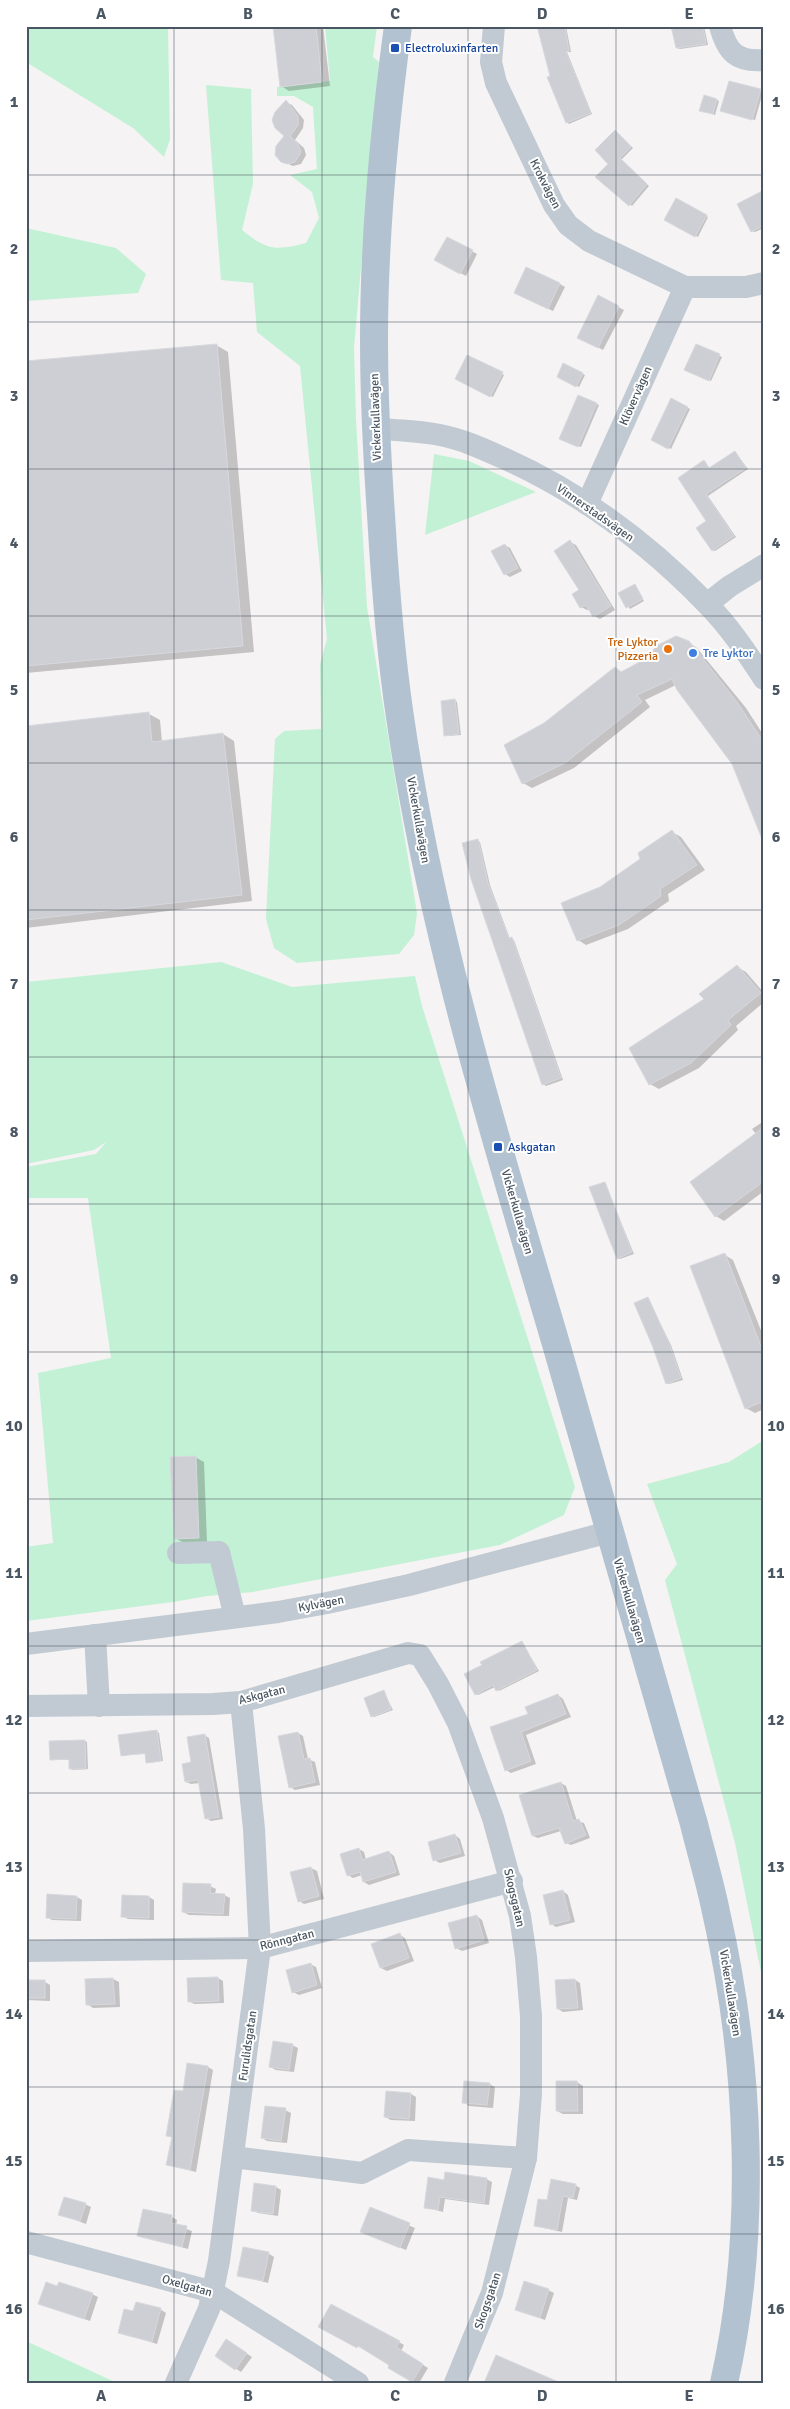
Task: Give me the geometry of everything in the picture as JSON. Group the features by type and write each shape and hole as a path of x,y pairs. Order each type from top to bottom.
{"main road":[{"name":"Vickerkullavägen","path":"398,26 385,137 376,264 374,337 376,430 389,626 400,716 426,865 463,1022 694,1824 717,1912 740,2058 745,2148 744,2234 737,2307 724,2383"}],"street":[{"name":"Krokvägen","path":"494,26 491,62 496,83 554,205 568,225 589,241 685,287 746,286 764,283"},
{"path":"720,26 729,49 734,55 754,61 764,60"},
{"name":"Klövervägen","path":"587,504 685,287"},
{"name":"Vinnerstadsvägen","path":"376,430 435,434 464,442 511,461 587,504 616,524 658,558 707,604 731,632 764,680"},
{"path":"707,604 730,586 764,565"},
{"name":"Kylvägen","path":"26,1644 327,1603 408,1585 609,1532"},
{"path":"178,1553 219,1552 235,1617"},
{"path":"95,1636 99,1706"},
{"name":"Askgatan","path":"26,1706 241,1702 408,1652 420,1655"},
{"name":"Skogsgatan","path":"420,1655 438,1684 476,1767 494,1818 512,1881 526,1957 531,2016 531,2094 526,2158 492,2293 455,2383"},
{"name":"Furulidsgatan","path":"176,2383 209,2309 213,2292 233,2157 260,1948 254,1829 241,1702"},
{"name":"Rönngatan","path":"26,1951 260,1948 512,1881"},
{"path":"233,2157 362,2173 408,2150 526,2158"},
{"name":"Oxelgatan","path":"26,2242 213,2292 358,2383"}],"green space":[{"path":"26,26 168,26 170,139 164,157 133,128 26,62"},
{"path":"325,26 377,26 373,57 379,62 354,348 356,420 367,607 417,913 414,935 399,954 297,963 274,948 266,919 275,739 284,731 321,729 320,664 327,639 300,366 257,332 253,283 221,280 206,85 251,89 253,184 242,230 258,242 272,247 279,248 306,243 319,218 312,192 290,175 317,169 313,107 294,96 277,96 277,87 330,81"},
{"path":"26,228 116,248 146,274 138,293 26,301"},
{"path":"434,454 469,461 536,492 425,535"},
{"path":"221,962 292,987 415,976 422,1006 575,1487 564,1515 500,1545 253,1592 207,1596 26,1621 26,1547 53,1543 38,1373 111,1358 88,1198 26,1198 26,1167 96,1154 106,1142 94,1150 26,1164 26,982"},
{"path":"764,1440 764,1987 735,1843 665,1580 677,1564 647,1484 729,1462"},
{"path":"26,2341 117,2383 26,2383"}],"building":[{"path":"273,26 316,26 322,82 280,87"},
{"path":"537,26 565,26 569,51 566,52 591,113 566,123 547,77 550,76"},
{"path":"671,26 703,26 706,44 676,48"},
{"path":"729,81 761,89 752,120 720,111"},
{"path":"704,95 717,99 713,114 699,111"},
{"path":"286,100 298,116 298,125 290,136 298,144 301,152 295,162 287,164 281,162 275,155 276,146 284,136 275,128 272,120 275,112"},
{"path":"615,130 631,147 620,158 647,184 629,206 595,177 608,164 595,150"},
{"path":"764,190 764,225 751,232 737,204"},
{"path":"676,198 707,215 695,237 664,220"},
{"path":"447,237 473,250 460,274 434,260"},
{"path":"526,267 560,283 548,309 514,293"},
{"path":"598,295 619,306 598,348 577,338"},
{"path":"217,344 243,646 26,666 26,361"},
{"path":"696,344 720,354 709,381 684,370"},
{"path":"467,355 503,372 490,397 455,379"},
{"path":"563,363 583,373 576,387 557,377"},
{"path":"578,395 597,403 578,447 559,439"},
{"path":"671,398 688,407 668,449 651,440"},
{"path":"735,451 746,468 706,494 734,536 712,551 696,528 706,521 678,478 704,460 709,468"},
{"path":"570,540 611,606 593,617 586,605 580,608 572,594 579,590 554,551"},
{"path":"505,544 518,568 504,575 491,551"},
{"path":"635,584 643,599 626,608 618,593"},
{"path":"676,636 689,641 737,702 764,743 764,844 732,764 677,690 672,679 637,695 642,702 565,763 522,784 504,745 544,723 615,667 621,672 649,657 656,646"},
{"path":"455,699 459,734 444,736 441,701"},
{"path":"149,712 152,742 223,733 242,895 26,920 26,726"},
{"path":"672,830 697,865 660,889 661,896 619,925 577,941 561,903 600,887 640,859 638,853"},
{"path":"478,839 488,883 509,938 512,937 561,1078 542,1085 471,879 462,843"},
{"path":"737,965 761,993 728,1020 731,1025 691,1063 649,1085 629,1048 704,999 699,994"},
{"path":"764,1127 764,1181 715,1217 690,1182"},
{"path":"605,1182 632,1252 617,1259 589,1187"},
{"path":"725,1253 764,1354 764,1401 745,1409 690,1266"},
{"path":"648,1297 669,1343 681,1378 666,1384 634,1303"},
{"path":"196,1456 199,1538 174,1539 170,1457"},
{"path":"522,1641 537,1670 496,1691 493,1685 475,1695 464,1674 482,1665 480,1662"},
{"path":"384,1690 391,1709 371,1717 364,1698"},
{"path":"558,1694 566,1714 521,1732 531,1761 505,1771 490,1727 528,1714 525,1707"},
{"path":"157,1730 161,1761 146,1763 145,1753 121,1756 118,1735"},
{"path":"298,1732 304,1759 310,1758 315,1782 289,1788 278,1736"},
{"path":"205,1734 219,1817 205,1819 198,1780 185,1782 182,1764 191,1762 187,1737"},
{"path":"85,1740 86,1769 69,1769 69,1759 50,1760 49,1741"},
{"path":"561,1782 573,1821 579,1819 586,1835 565,1844 559,1828 532,1836 519,1795"},
{"path":"455,1834 461,1853 433,1861 428,1842"},
{"path":"359,1848 362,1860 389,1851 396,1872 363,1882 360,1872 347,1876 340,1854"},
{"path":"311,1867 319,1896 298,1902 290,1872"},
{"path":"183,1883 211,1884 210,1893 225,1894 223,1914 182,1912"},
{"path":"563,1890 570,1920 550,1925 543,1895"},
{"path":"47,1894 77,1896 76,1919 46,1918"},
{"path":"122,1895 149,1896 149,1918 121,1917"},
{"path":"477,1915 484,1940 455,1949 448,1923"},
{"path":"400,1933 409,1958 380,1968 371,1944"},
{"path":"311,1963 317,1985 292,1993 286,1970"},
{"path":"218,1977 219,2001 188,2002 187,1978"},
{"path":"113,1978 115,2004 86,2005 85,1979"},
{"path":"575,1979 578,2008 557,2009 555,1980"},
{"path":"26,1980 45,1980 45,1998 26,1998"},
{"path":"273,2041 293,2044 289,2070 269,2067"},
{"path":"187,2063 208,2066 190,2170 166,2165 172,2137 166,2136 174,2090 183,2091"},
{"path":"464,2081 490,2083 487,2105 462,2103"},
{"path":"556,2081 577,2081 578,2111 556,2111"},
{"path":"386,2091 411,2093 409,2119 384,2117"},
{"path":"265,2106 286,2108 281,2141 261,2138"},
{"path":"445,2172 487,2178 484,2203 440,2197 438,2210 424,2208 428,2177 444,2180"},
{"path":"551,2179 576,2184 573,2198 563,2196 557,2230 534,2226 538,2199 547,2200"},
{"path":"254,2183 276,2186 273,2214 251,2211"},
{"path":"64,2197 86,2203 80,2221 58,2215"},
{"path":"370,2207 410,2223 400,2248 360,2232"},
{"path":"143,2209 172,2215 171,2223 187,2226 182,2247 137,2236"},
{"path":"243,2247 269,2252 263,2281 237,2276"},
{"path":"524,2281 549,2289 540,2318 515,2310"},
{"path":"46,2282 57,2286 59,2282 93,2293 84,2319 38,2304"},
{"path":"136,2302 161,2308 152,2342 118,2333 124,2309 133,2311"},
{"path":"331,2304 400,2341 396,2347 423,2364 412,2382 388,2368 389,2365 358,2346 357,2348 318,2327"},
{"path":"226,2339 247,2353 235,2370 215,2356"},
{"path":"496,2355 561,2383 484,2383"}],"place":[{"name":"Electroluxinfarten","path":"395,48"},
{"name":"Tre Lyktor Pizzeria","path":"668,649"},
{"name":"Tre Lyktor","path":"693,653"},
{"name":"Askgatan","path":"498,1147"}]}
